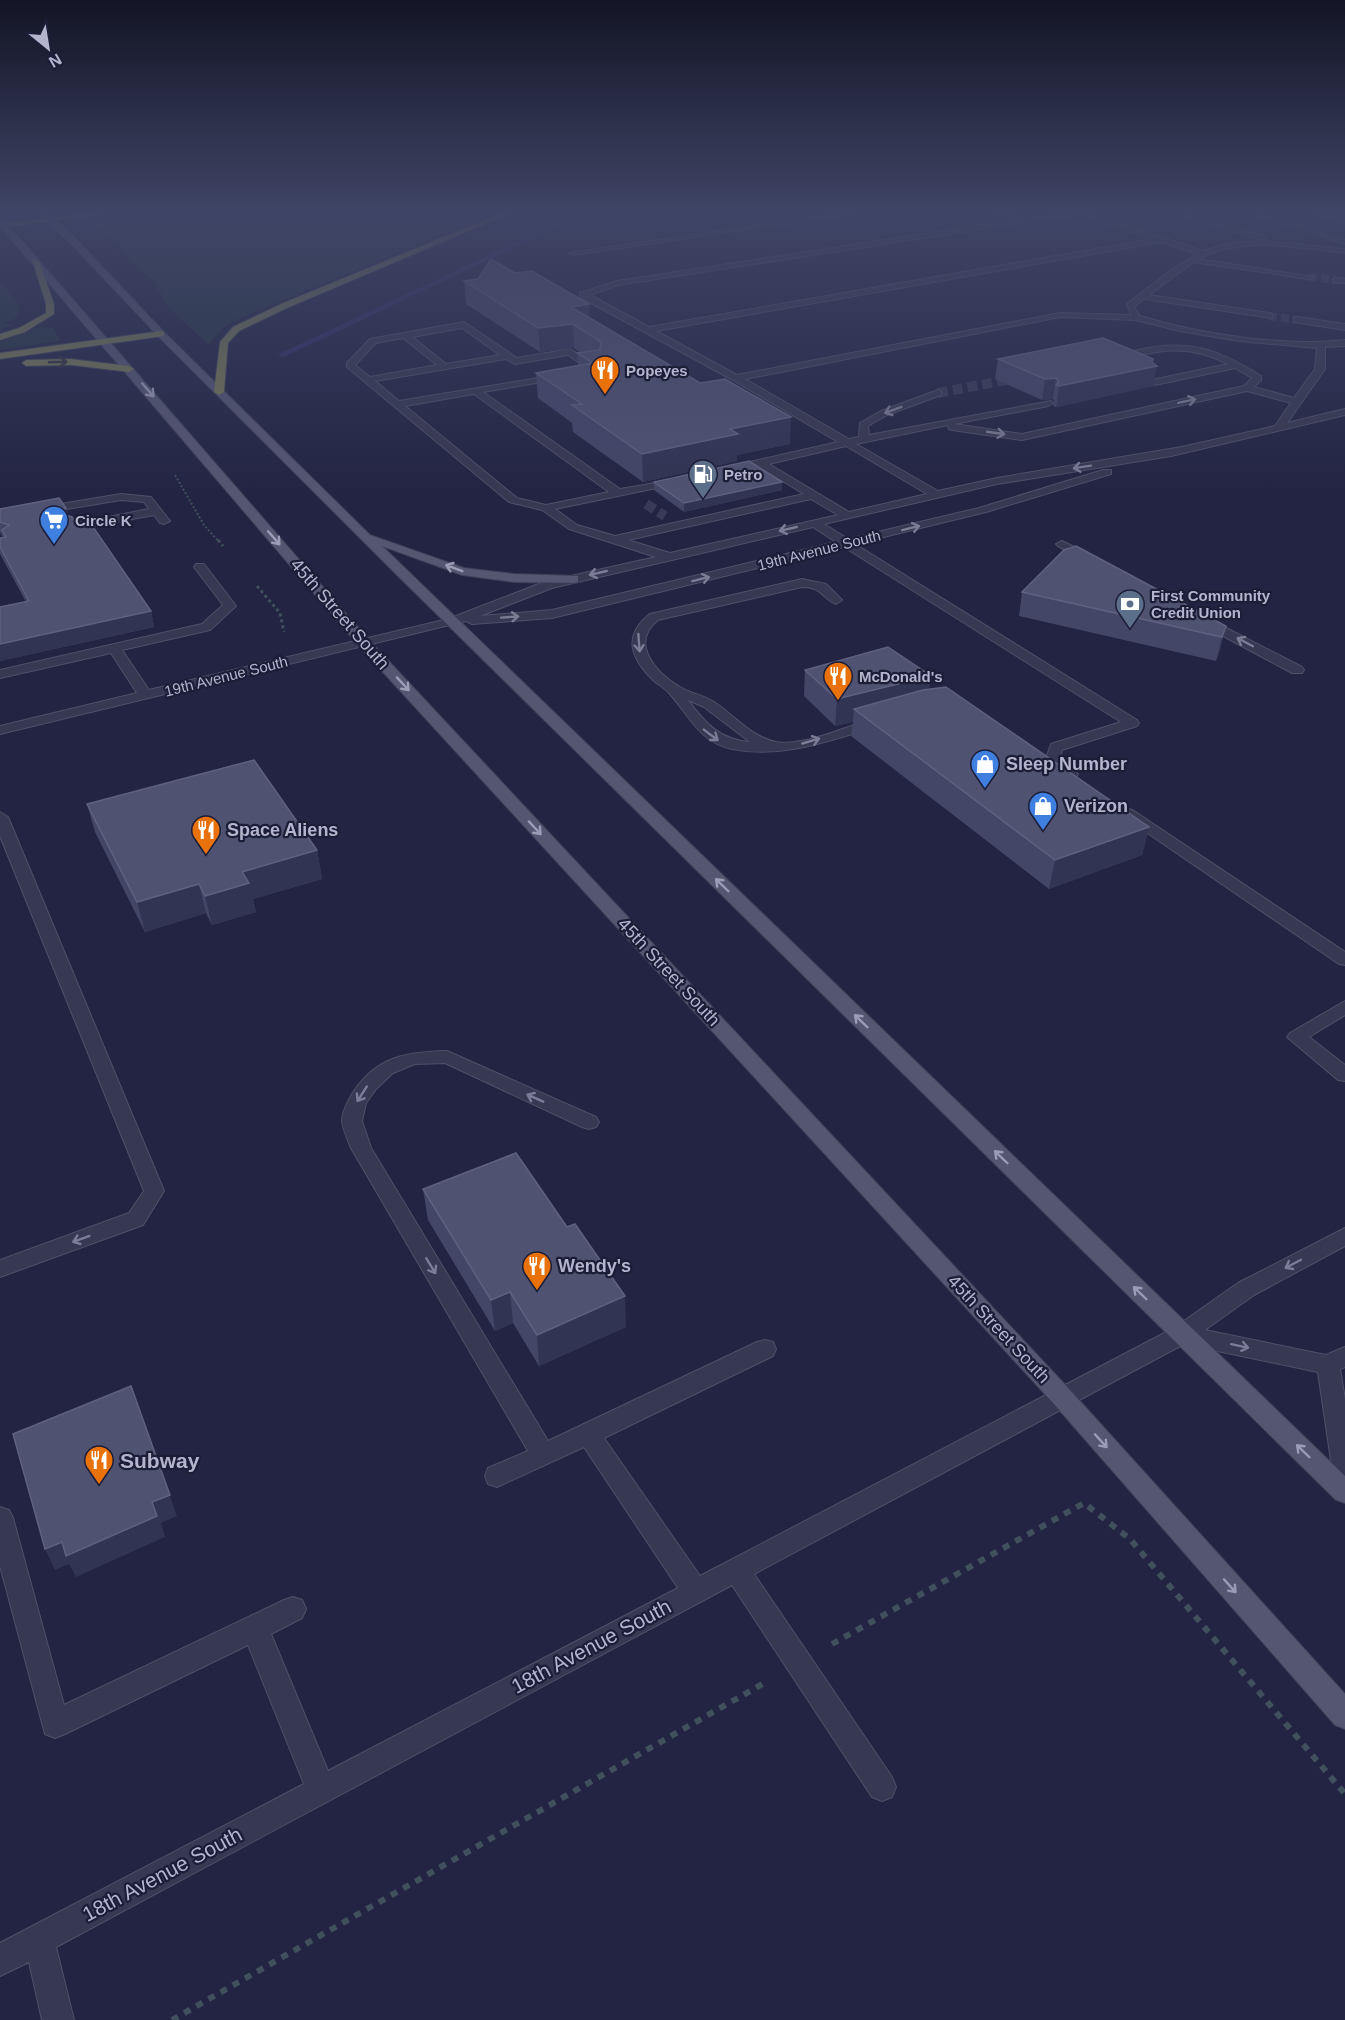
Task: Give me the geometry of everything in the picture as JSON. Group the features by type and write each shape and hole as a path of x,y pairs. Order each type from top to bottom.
{"highway":[{"path":"0,337 22,330 50,314 50,304"},
{"path":"219,392 224,342 236,329 288,304"},
{"path":"0,356 161,334"},
{"path":"0,364 71,362 129,369"}],"main road":[{"name":"45th Street South","path":"71,304 364,643 1062,1397 1345,1716"},
{"path":"133,304 365,537 1345,1492"},
{"path":"365,537 462,571 514,578 574,579"}],"street":[{"path":"600,304 736,378 937,495"},
{"path":"648,330 794,304"},
{"path":"1132,304 1130,306 1137,318"},
{"path":"1195,304 1269,316"},
{"path":"736,378 1060,315 1137,318 1156,324 1271,343 1321,346 1345,343"},
{"path":"1297,320 1345,327"},
{"path":"586,372 597,370 570,352 515,361 464,325 373,341 350,365 513,500 546,508 573,527 668,557"},
{"path":"404,335 445,367"},
{"path":"1278,428 1320,369 1321,346"},
{"path":"1115,358 1168,347 1192,348 1227,359 1257,378 1247,388"},
{"path":"367,380 508,356"},
{"path":"1155,382 1237,365"},
{"path":"397,404 575,374"},
{"path":"938,425 1022,437 1247,388 1297,402"},
{"path":"476,391 627,494"},
{"path":"864,439 863,425 884,413 938,393"},
{"path":"733,477 723,471 864,439 1048,403"},
{"name":"19th Avenue South","path":"4,729 452,622 548,585 997,481 1181,450 1345,412"},
{"name":"19th Avenue South","path":"452,622 552,614 982,510 1181,450"},
{"path":"760,463 846,515"},
{"path":"546,508 663,488 690,478"},
{"path":"760,495 775,504"},
{"path":"615,540 813,495"},
{"path":"0,517 121,497 147,499 164,521"},
{"path":"728,502 743,511"},
{"path":"70,523 153,507"},
{"path":"695,509 709,519"},
{"path":"665,516 679,525"},
{"path":"814,523 1132,723 1056,747 1052,761 1089,786"},
{"path":"1062,544 1101,565"},
{"path":"0,674 206,627 230,606 200,567"},
{"path":"836,600 829,590 815,583 796,583 654,617 639,628 639,651 644,663 674,690 702,728 718,741 738,747 781,747 886,719"},
{"path":"1188,612 1297,670"},
{"path":"114,648 144,695"},
{"path":"674,690 707,702 752,739 781,747"},
{"path":"0,712 4,729"},
{"path":"1117,806 1345,960"},
{"path":"0,817 154,1191 136,1219 0,1269"},
{"path":"1345,1007 1296,1037 1345,1075"},
{"path":"543,1455 361,1148 352,1121 357,1102 369,1084 386,1069 413,1058 447,1057 589,1122"},
{"name":"18th Avenue South","path":"0,1959 1182,1334 1246,1289 1345,1236"},
{"path":"1182,1334 1337,1361 1345,1474"},
{"path":"497,1476 765,1349"},
{"path":"588,1434 695,1591"},
{"path":"0,1518 55,1724 293,1609"},
{"path":"737,1570 882,1787"},
{"path":"255,1628 321,1790"},
{"path":"39,1939 58,2020"}],"path":[{"path":"170,466 204,525 228,552"},
{"path":"251,579 281,614 285,626 283,634"},
{"path":"172,2020 1084,1503 1130,1539 1345,1794"}],"shaded area":[{"path":"0,304 17,304 19,312 16,318 4,323 14,325 0,330"},
{"path":"167,304 273,304 222,328 209,345"},
{"path":"41,327 53,328 61,341 0,350 0,340"}],"building":[{"path":"501,304 587,304 571,307 700,383 725,379 791,417 730,429 738,434 642,454 572,405 582,404 536,373 593,363 577,353 600,350 601,342 573,324 538,328"},
{"path":"1103,338 1153,359 1152,362 1157,366 1059,386 1056,385 1059,382 1056,378 1045,379 998,359"},
{"path":"749,461 782,482 684,503 654,482"},
{"path":"59,498 66,508 61,512 62,514 72,517 77,524 89,521 151,611 0,644 0,607 29,601 0,547 0,538 6,537 2,530 9,525 0,522 0,509"},
{"path":"1076,546 1226,626 1222,637 1022,592 1064,550"},
{"path":"888,647 931,676 837,699 805,670"},
{"path":"946,687 1149,827 1055,860 854,709 923,690"},
{"name":"Space Aliens","path":"254,760 317,850 242,872 249,883 205,896 199,884 137,902 87,804"},
{"name":"Wendy's","path":"516,1153 567,1227 575,1224 625,1296 537,1335 510,1292 491,1300 423,1189"},
{"name":"Subway","path":"131,1386 170,1495 152,1502 157,1516 66,1556 62,1542 45,1549 13,1434"}],"waterway":[{"path":"281,355 389,304"}],"tunnel":[{"path":"1269,316 1297,320"},
{"path":"938,393 1022,377"},
{"path":"646,504 665,516"}],"place":[{"name":"Popeyes","path":"605,396"},
{"name":"Petro","path":"703,500"},
{"name":"Circle K","path":"54,546"},
{"name":"First Community Credit Union","path":"1130,630"},
{"name":"McDonald's","path":"838,702"},
{"name":"Sleep Number","path":"985,790"},
{"name":"Verizon","path":"1043,832"},
{"name":"Space Aliens","path":"206,856"},
{"name":"Wendy's","path":"537,1292"},
{"name":"Subway","path":"99,1486"}]}
